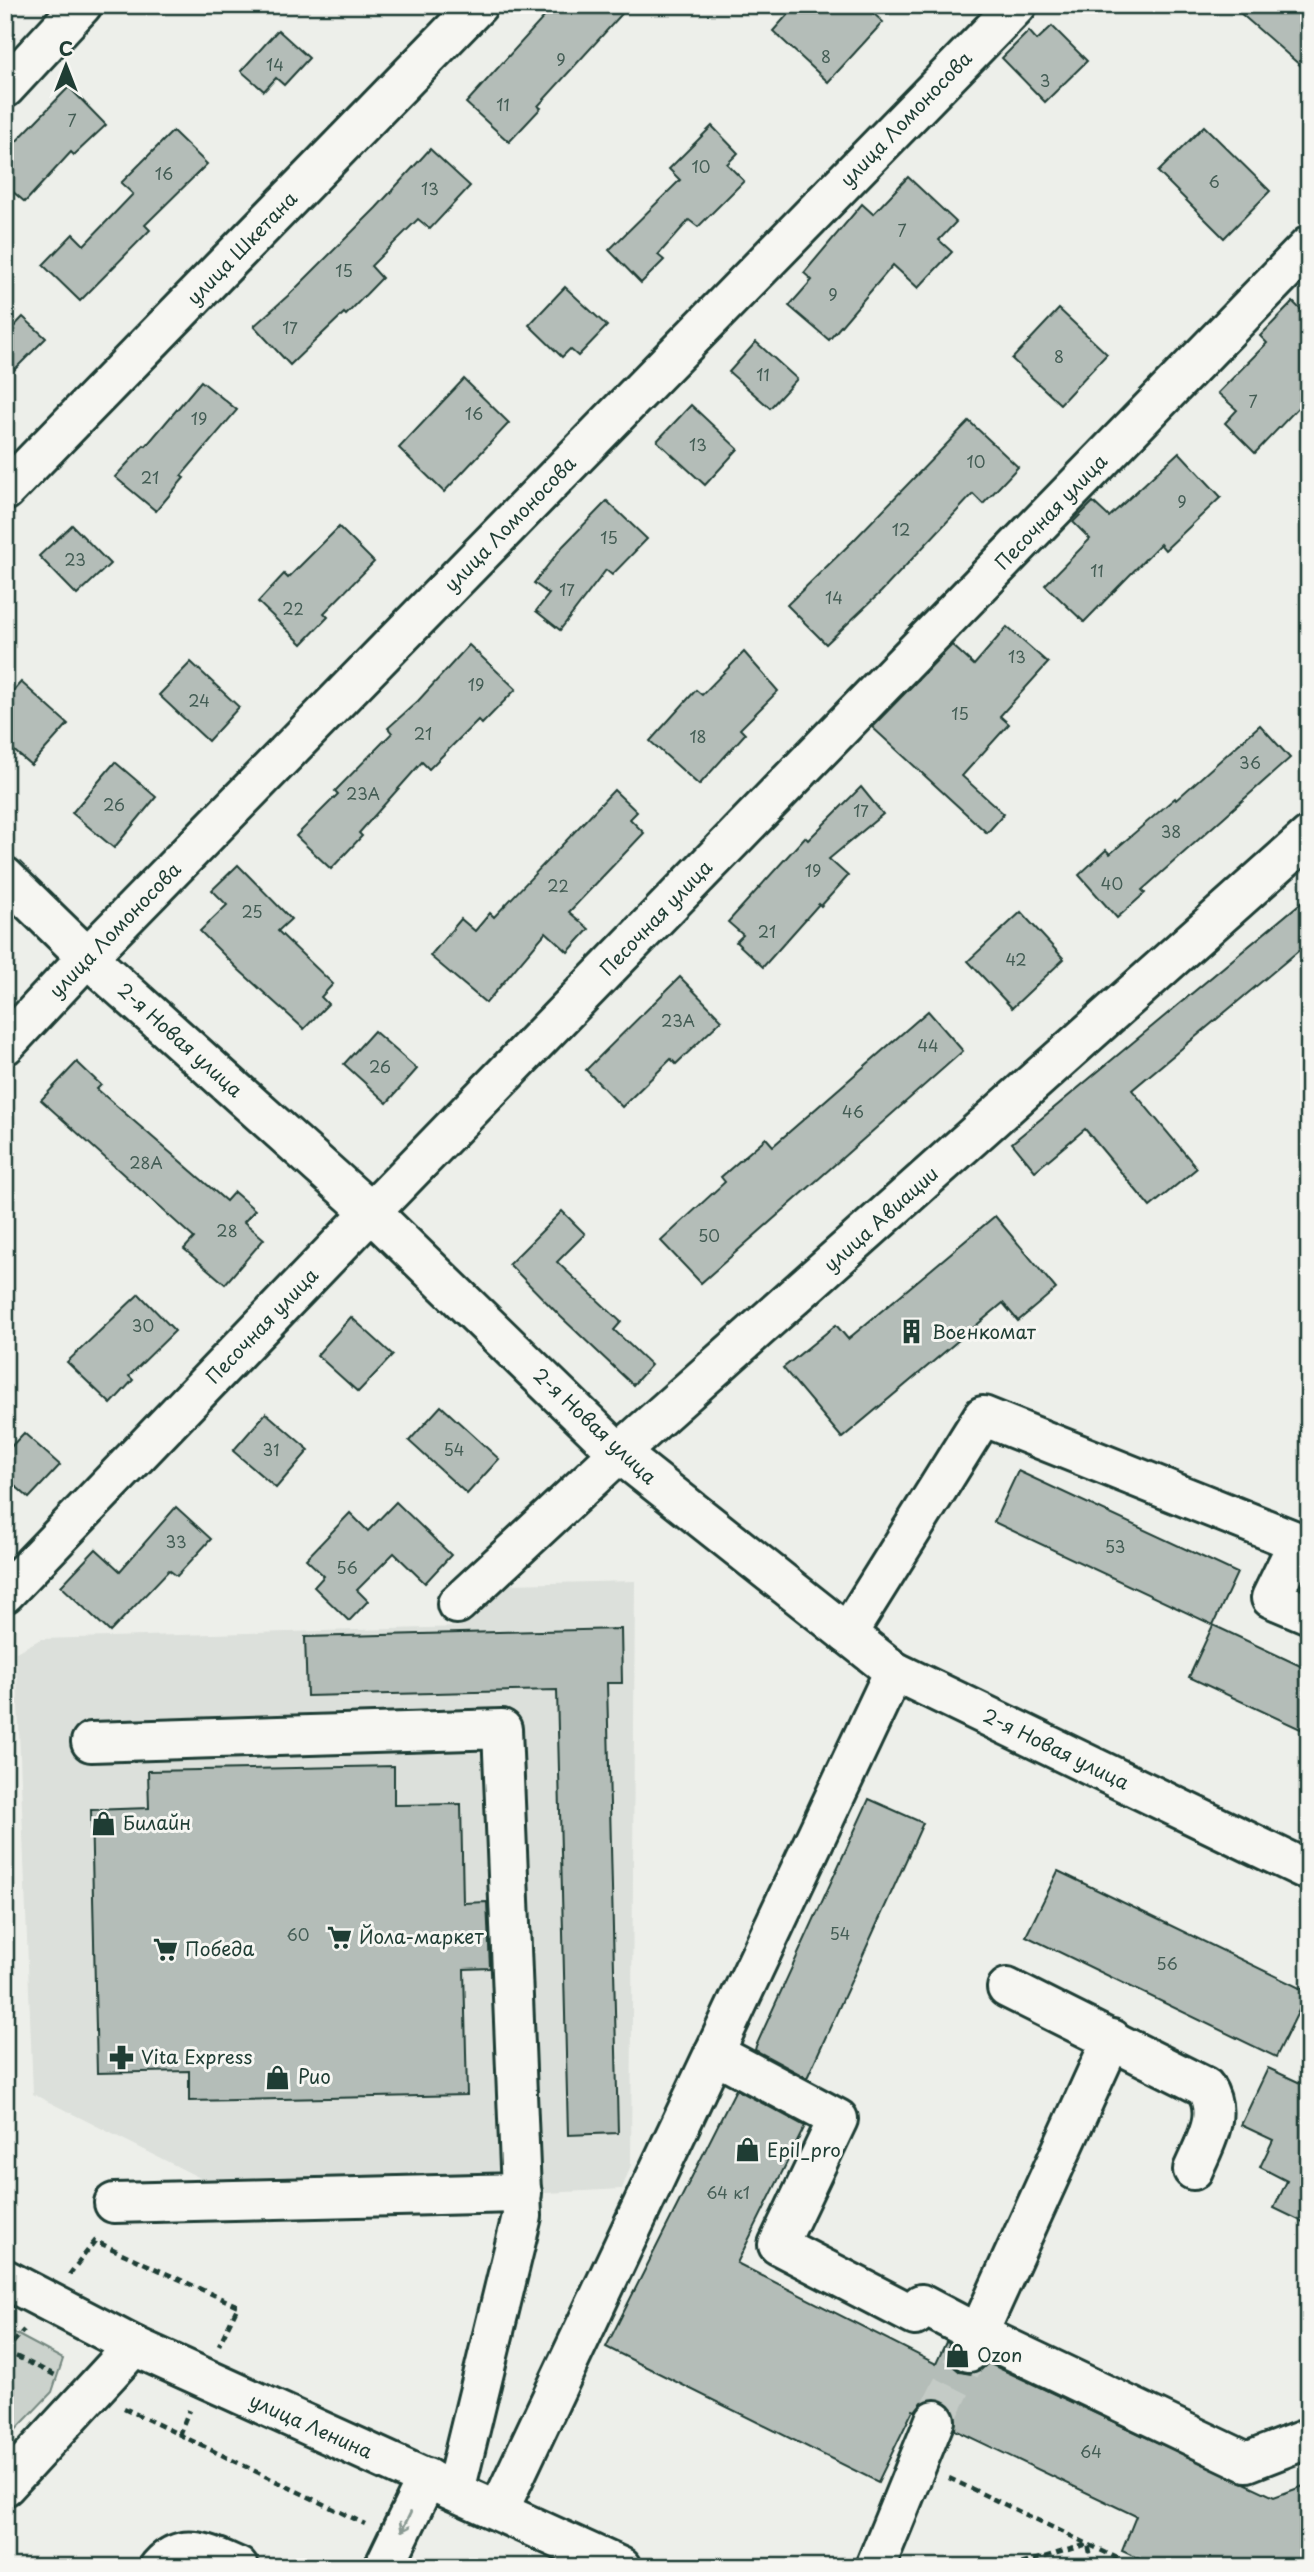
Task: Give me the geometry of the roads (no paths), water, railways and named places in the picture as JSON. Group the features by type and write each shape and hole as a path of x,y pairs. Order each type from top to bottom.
{"street":[{"path":"5,88 82,5"},
{"name":"улица Шкетана","path":"5,491 478,5"},
{"name":"улица Ломоносова","path":"5,1045 1017,5"},
{"name":"Песочная улица","path":"5,1593 1309,246"},
{"name":"улица Авиации","path":"457,1604 619,1454 1309,836"},
{"name":"2-я Новая улица","path":"5,877 88,957 371,1212 619,1454 894,1671 1309,1871"},
{"path":"847,1634 983,1416 1298,1542 1271,1598 1309,1614"},
{"path":"499,2511 894,1671"},
{"path":"91,1742 502,1729 522,2216 441,2484 391,2553"},
{"path":"1007,1989 1205,2087 1212,2097 1212,2126 1192,2169"},
{"path":"974,2343 1112,2039"},
{"path":"714,2053 838,2119 778,2245 915,2316 921,2304 974,2343 1247,2462 1309,2438"},
{"path":"114,2203 522,2193"},
{"name":"улица Ленина","path":"5,2279 134,2346 621,2567"},
{"path":"5,2486 134,2346"},
{"path":"875,2567 935,2420"},
{"path":"159,2567 164,2561 184,2550 207,2554 238,2567"}],"tunnel":[{"path":"935,2420 969,2352"}],"place":[{"name":"Военкомат","path":"912,1332"},
{"name":"Билайн","path":"103,1823"},
{"name":"Йола-маркет","path":"339,1937"},
{"name":"Победа","path":"165,1949"},
{"name":"Vita Express","path":"121,2057"},
{"name":"Рио","path":"278,2077"},
{"name":"Epil_pro","path":"747,2150"},
{"name":"Ozon","path":"957,2355"}]}
